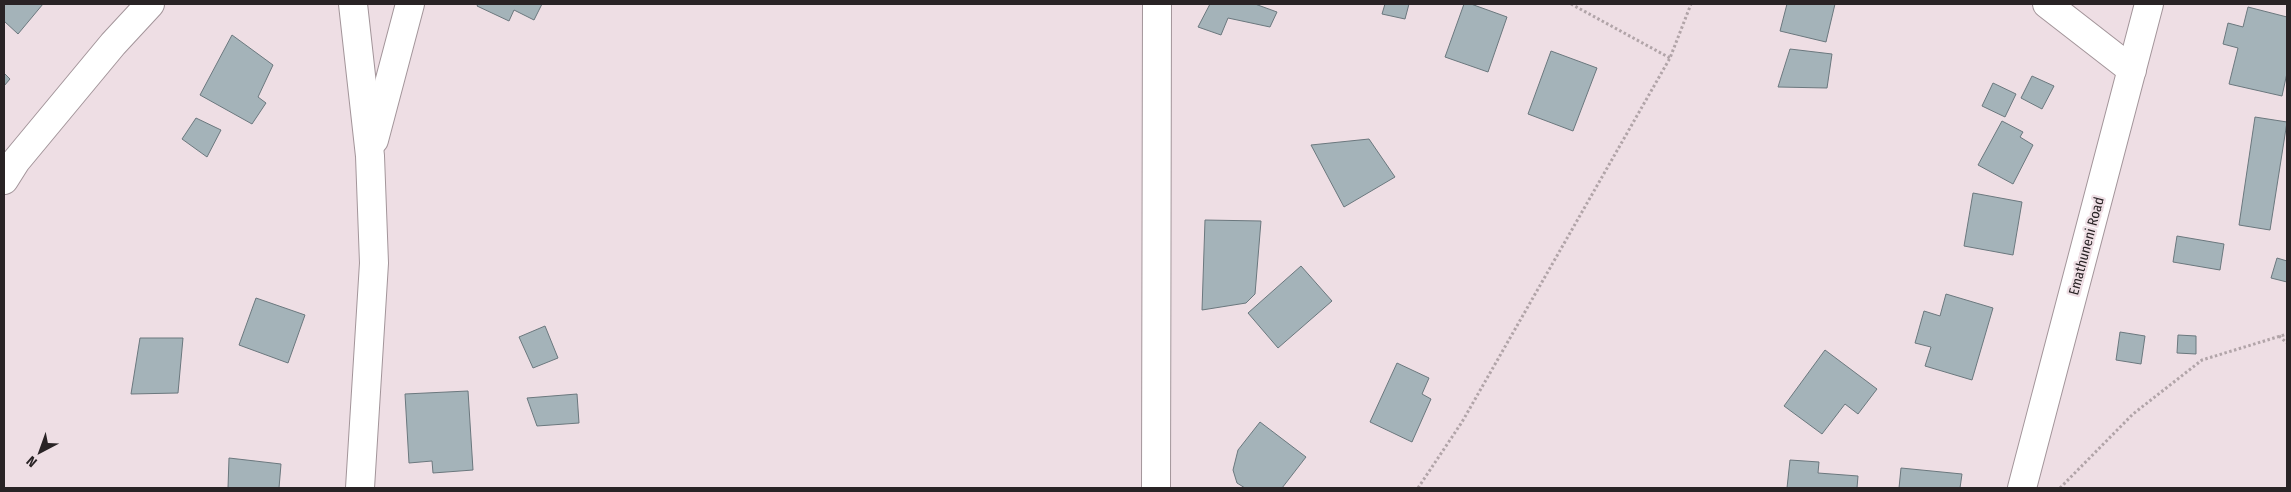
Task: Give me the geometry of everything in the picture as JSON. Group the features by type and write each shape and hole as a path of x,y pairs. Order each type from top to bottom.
{"street":[{"path":"4,180 16,161 113,44 150,4"},
{"path":"353,4 370,156 374,263 360,488"},
{"path":"370,156 410,4"},
{"path":"1156,488 1157,4"},
{"path":"2046,4 2132,70"},
{"name":"Emathuneni Road","path":"2022,488 2150,4"}],"path":[{"path":"1571,4 1670,58"},
{"path":"1418,488 1462,422 1670,58 1691,4"},
{"path":"2060,488 2132,414 2202,360 2287,334"},
{"path":"2279,335 2287,343"}],"building":[{"path":"4,4 43,4 18,34 4,21"},
{"path":"478,4 542,4 534,20 514,10 509,21 477,6"},
{"path":"1210,4 1255,4 1277,12 1270,27 1228,18 1221,35 1198,27"},
{"path":"1385,4 1409,4 1405,19 1382,14"},
{"path":"1464,4 1471,4 1507,17 1488,72 1445,57"},
{"path":"1787,4 1835,4 1826,42 1780,31"},
{"path":"2248,7 2287,17 2287,73 2282,96 2229,84 2238,48 2223,44 2228,23 2243,27"},
{"path":"232,35 273,65 258,97 266,103 252,124 200,95"},
{"path":"1790,49 1832,54 1827,88 1778,87"},
{"path":"1551,51 1597,68 1573,131 1528,114"},
{"path":"4,73 10,79 4,86"},
{"path":"2032,76 2054,86 2042,109 2021,98"},
{"path":"1993,83 2016,94 2005,117 1982,106"},
{"path":"2255,117 2287,122 2270,230 2239,225"},
{"path":"196,118 221,130 207,157 182,139"},
{"path":"2002,121 2023,132 2020,137 2033,145 2013,184 1978,165"},
{"path":"1369,139 1395,177 1344,207 1311,145"},
{"path":"1973,193 2022,202 2013,255 1964,246"},
{"path":"1205,220 1261,221 1255,294 1246,303 1202,310"},
{"path":"2177,236 2224,244 2220,270 2173,262"},
{"path":"2277,258 2287,261 2287,282 2271,278"},
{"path":"1301,266 1332,301 1278,348 1248,313"},
{"path":"1946,294 1993,308 1972,380 1925,366 1931,347 1915,343 1924,311 1940,316"},
{"path":"256,298 305,315 288,363 239,345"},
{"path":"545,326 558,358 533,368 519,337"},
{"path":"2120,332 2145,336 2141,364 2116,360"},
{"path":"2178,335 2196,336 2196,354 2177,353"},
{"path":"140,338 183,338 178,393 131,394"},
{"path":"1825,350 1877,389 1858,414 1845,404 1822,434 1784,406"},
{"path":"1397,363 1429,378 1422,394 1431,399 1412,442 1370,422"},
{"path":"468,391 473,470 433,473 432,461 409,463 405,394"},
{"path":"577,394 579,423 537,426 527,398"},
{"path":"1260,422 1306,457 1282,488 1245,488 1237,483 1233,470 1238,450"},
{"path":"229,458 281,464 279,488 228,488"},
{"path":"1790,460 1819,462 1818,473 1858,476 1857,488 1787,488"},
{"path":"1901,468 1962,474 1960,488 1899,488"}]}
